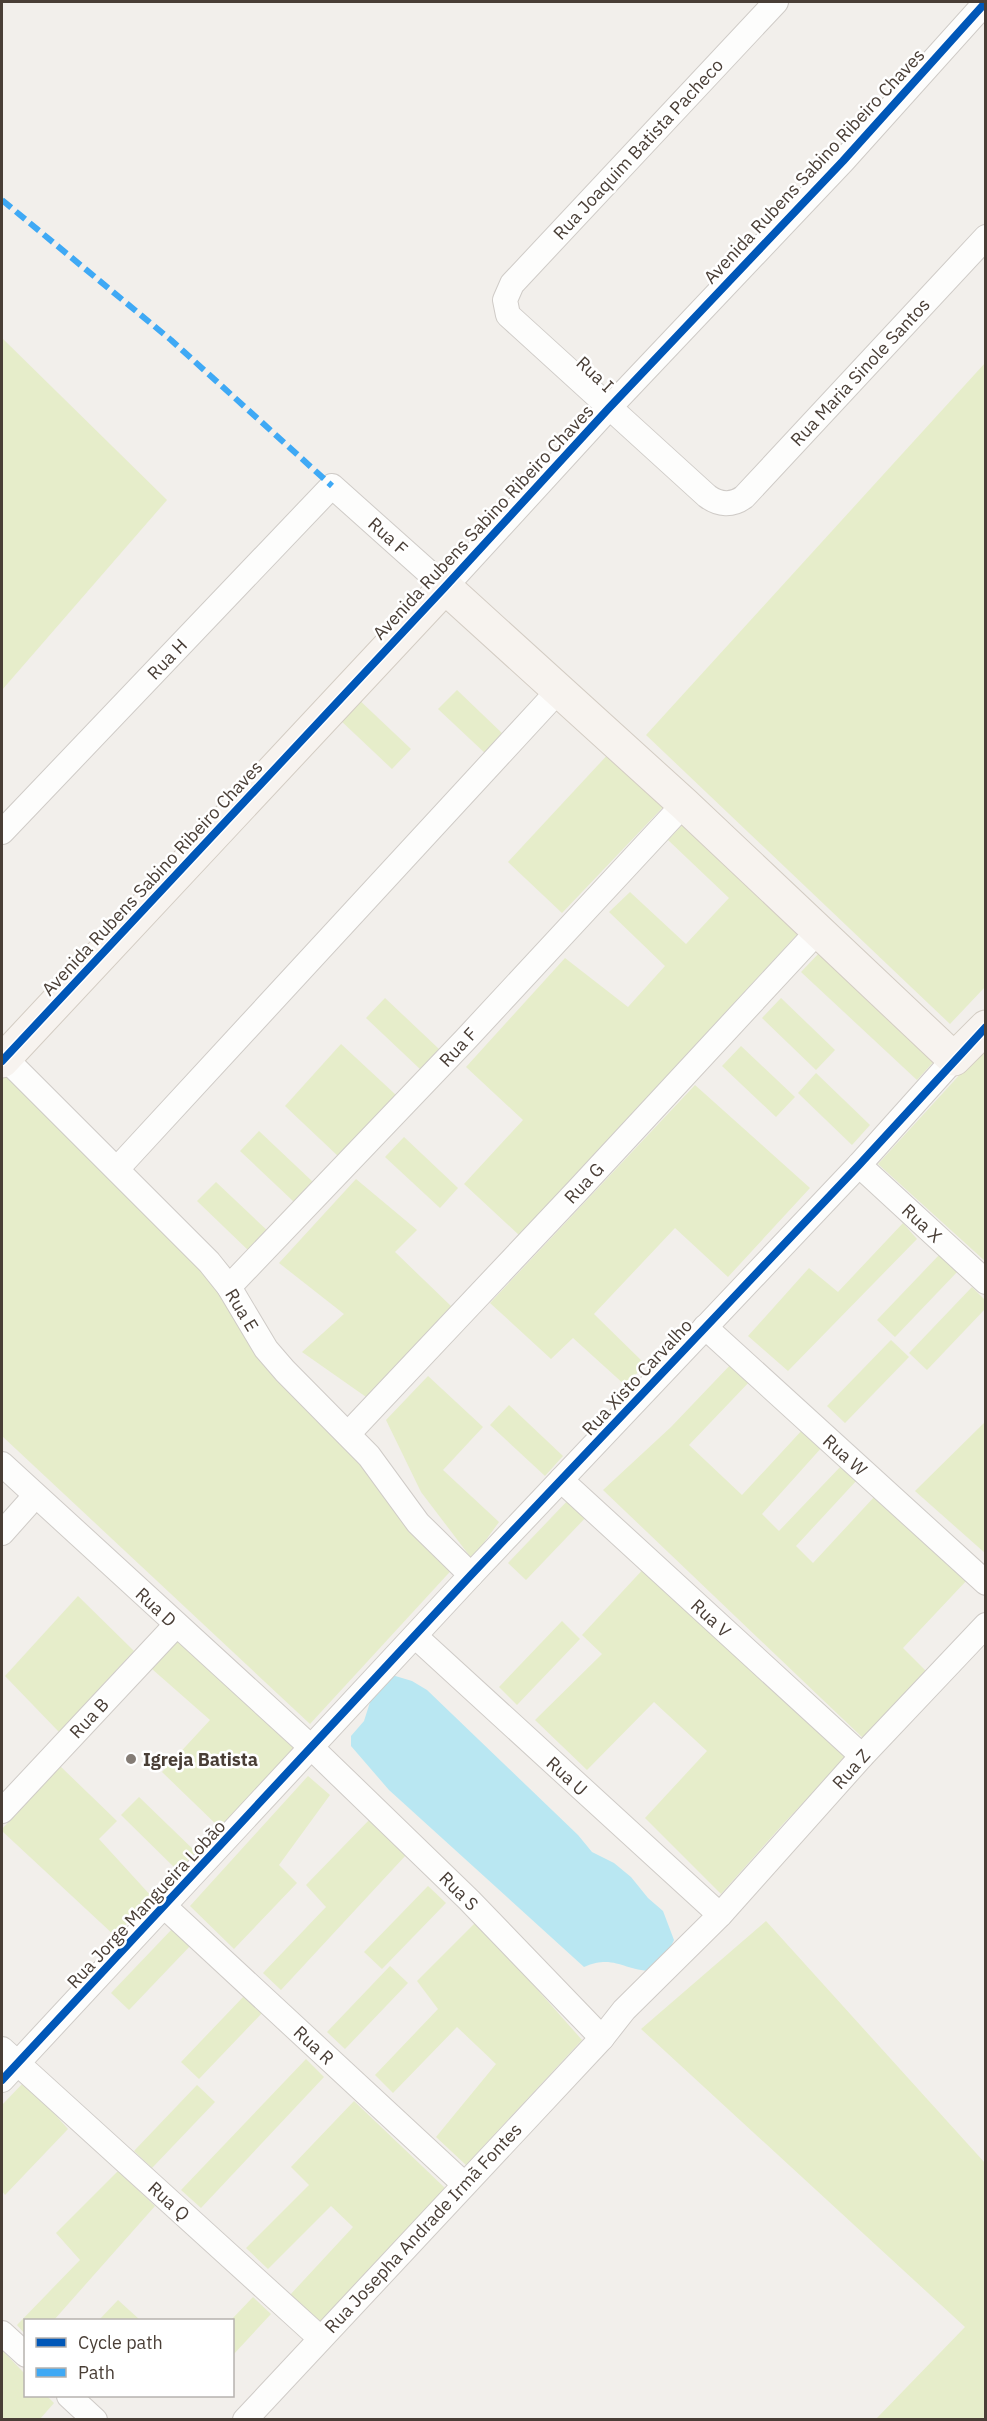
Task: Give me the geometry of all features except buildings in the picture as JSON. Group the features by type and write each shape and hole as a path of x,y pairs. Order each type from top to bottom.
{"street":[{"name":"Rua Joaquim Batista Pacheco","path":"505,300 512,285 776,2"},
{"name":"Avenida Rubens Sabino Ribeiro Chaves","path":"2,1058 843,161 986,2"},
{"name":"Rua Maria Sinole Santos","path":"732,503 744,497 986,237"},
{"name":"Rua I","path":"505,300 508,315 609,408 713,500 724,504 732,503"},
{"name":"Rua F","path":"332,486 684,804 954,1059"},
{"name":"Rua H","path":"2,832 332,486"},
{"path":"117,1169 558,691"},
{"name":"Rua F","path":"229,1287 465,1040 684,804"},
{"name":"Rua G","path":"348,1434 593,1174 818,930"},
{"name":"Rua Xisto Carvalho","path":"312,1749 471,1575 860,1165 954,1059 986,1027"},
{"name":"Rua E","path":"2,1058 209,1262 229,1287 266,1349 293,1380 369,1456 418,1523 471,1575"},
{"name":"Rua X","path":"860,1165 986,1282"},
{"name":"Rua W","path":"705,1327 986,1582"},
{"name":"Rua D","path":"2,1464 312,1749"},
{"name":"Rua V","path":"561,1480 862,1756"},
{"path":"2,1533 35,1496"},
{"name":"Rua B","path":"2,1811 176,1625"},
{"name":"Rua Z","path":"624,2010 713,1921 862,1756 986,1625"},
{"name":"Rua U","path":"415,1636 713,1921"},
{"name":"Rua Jorge Mangueira Lobão","path":"7,2064 164,1906 312,1749"},
{"name":"Rua S","path":"312,1749 469,1900 602,2038"},
{"name":"Rua R","path":"164,1906 464,2184"},
{"name":"Rua Josepha Andrade Irmã Fontes","path":"245,2420 602,2038 624,2010"},
{"name":"Rua Q","path":"7,2064 320,2338"},
{"path":"2,2333 24,2353"},
{"path":"70,2397 95,2420"}],"green space":[{"path":"2,338 167,500 2,690"},
{"path":"985,363 985,987 950,1024 646,735"},
{"path":"457,690 505,736 487,755 438,709"},
{"path":"356,697 411,749 392,769 338,718"},
{"path":"612,750 666,804 562,913 508,862"},
{"path":"689,818 804,927 520,1236 464,1184 523,1120 466,1067 565,958 628,1007 665,966 609,912 630,892 686,944 729,898 668,840"},
{"path":"822,950 937,1058 917,1080 801,972"},
{"path":"385,998 439,1049 420,1069 366,1018"},
{"path":"781,998 835,1050 816,1070 762,1018"},
{"path":"341,1044 396,1095 339,1157 285,1106"},
{"path":"741,1046 795,1097 776,1117 722,1066"},
{"path":"985,1047 985,1261 878,1164"},
{"path":"2,1068 215,1274 458,1563 310,1724 2,1436"},
{"path":"816,1073 870,1125 852,1145 798,1093"},
{"path":"695,1085 810,1188 728,1277 675,1228 594,1314 645,1364 626,1386 573,1338 551,1359 490,1303"},
{"path":"259,1131 313,1182 294,1202 240,1151"},
{"path":"404,1137 458,1188 440,1208 385,1157"},
{"path":"356,1179 417,1230 395,1252 452,1307 369,1399 302,1352 344,1314 279,1263"},
{"path":"216,1182 270,1233 251,1253 197,1201"},
{"path":"903,1223 917,1239 788,1371 748,1336 809,1268 838,1292"},
{"path":"940,1254 958,1271 895,1337 877,1320"},
{"path":"972,1287 985,1300 985,1309 927,1370 909,1353"},
{"path":"891,1340 909,1357 845,1423 827,1406"},
{"path":"734,1361 752,1379 689,1445 742,1495 804,1428 823,1446 762,1514 779,1531 842,1465 857,1480 796,1546 813,1563 875,1496 968,1579 903,1648 926,1671 865,1740 603,1490 671,1427"},
{"path":"428,1376 483,1427 443,1470 499,1522 472,1559 421,1492 386,1420"},
{"path":"509,1405 563,1456 545,1476 490,1425"},
{"path":"985,1422 985,1553 915,1491"},
{"path":"571,1497 589,1514 526,1580 508,1563"},
{"path":"647,1565 847,1757 721,1894 645,1818 707,1751 654,1702 587,1770 535,1720 602,1654 582,1635"},
{"path":"78,1596 134,1651 59,1732 5,1676"},
{"path":"562,1621 580,1639 517,1705 499,1687"},
{"path":"178,1639 294,1749 223,1831 162,1772 210,1720 152,1669"},
{"path":"60,1766 117,1821 99,1839 152,1897 115,1936 2,1831"},
{"path":"308,1776 330,1795 279,1865 297,1883 234,1949 190,1906"},
{"path":"139,1797 199,1855 181,1874 121,1815"},
{"path":"372,1817 406,1855 281,1990 263,1973 326,1907 306,1885"},
{"path":"428,1886 446,1903 382,1969 364,1952"},
{"path":"477,1921 582,2040 466,2165 436,2137 496,2064 457,2027 393,2093 375,2075 438,2009 417,1981"},
{"path":"766,1921 985,2163 985,2419 876,2419 965,2327 641,2029"},
{"path":"174,1927 192,1944 129,2010 111,1993"},
{"path":"390,1966 408,1983 345,2049 327,2032"},
{"path":"244,1996 262,2013 199,2079 181,2062"},
{"path":"306,2059 324,2077 201,2208 181,2190"},
{"path":"25,2081 68,2129 5,2195 2,2191 2,2105"},
{"path":"197,2085 215,2102 152,2168 134,2151"},
{"path":"354,2101 445,2188 321,2325 290,2295 353,2227 331,2206 268,2269 246,2248 309,2185 291,2167"},
{"path":"118,2171 155,2206 55,2319 24,2319 24,2333 17,2325 80,2260 56,2233"},
{"path":"253,2297 271,2314 234,2354 234,2319 232,2319"},
{"path":"118,2300 139,2319 100,2319"},
{"path":"2,2350 24,2373 24,2397 48,2397 54,2403 40,2419 2,2419"}],"water":[{"path":"392,1675 412,1681 427,1690 578,1835 592,1852 614,1863 631,1877 648,1898 663,1911 674,1940 664,1961 652,1971 604,1962 584,1967 389,1790 351,1746 351,1736 364,1721 372,1696"}],"marked path":[{"path":"2,200 171,340 332,486"}],"cycle path":[{"path":"2,1061 609,408 843,161 986,2"},
{"path":"2,2080 471,1575 859,1165 986,1027"}],"place":[{"name":"Igreja Batista","path":"131,1759"}]}
